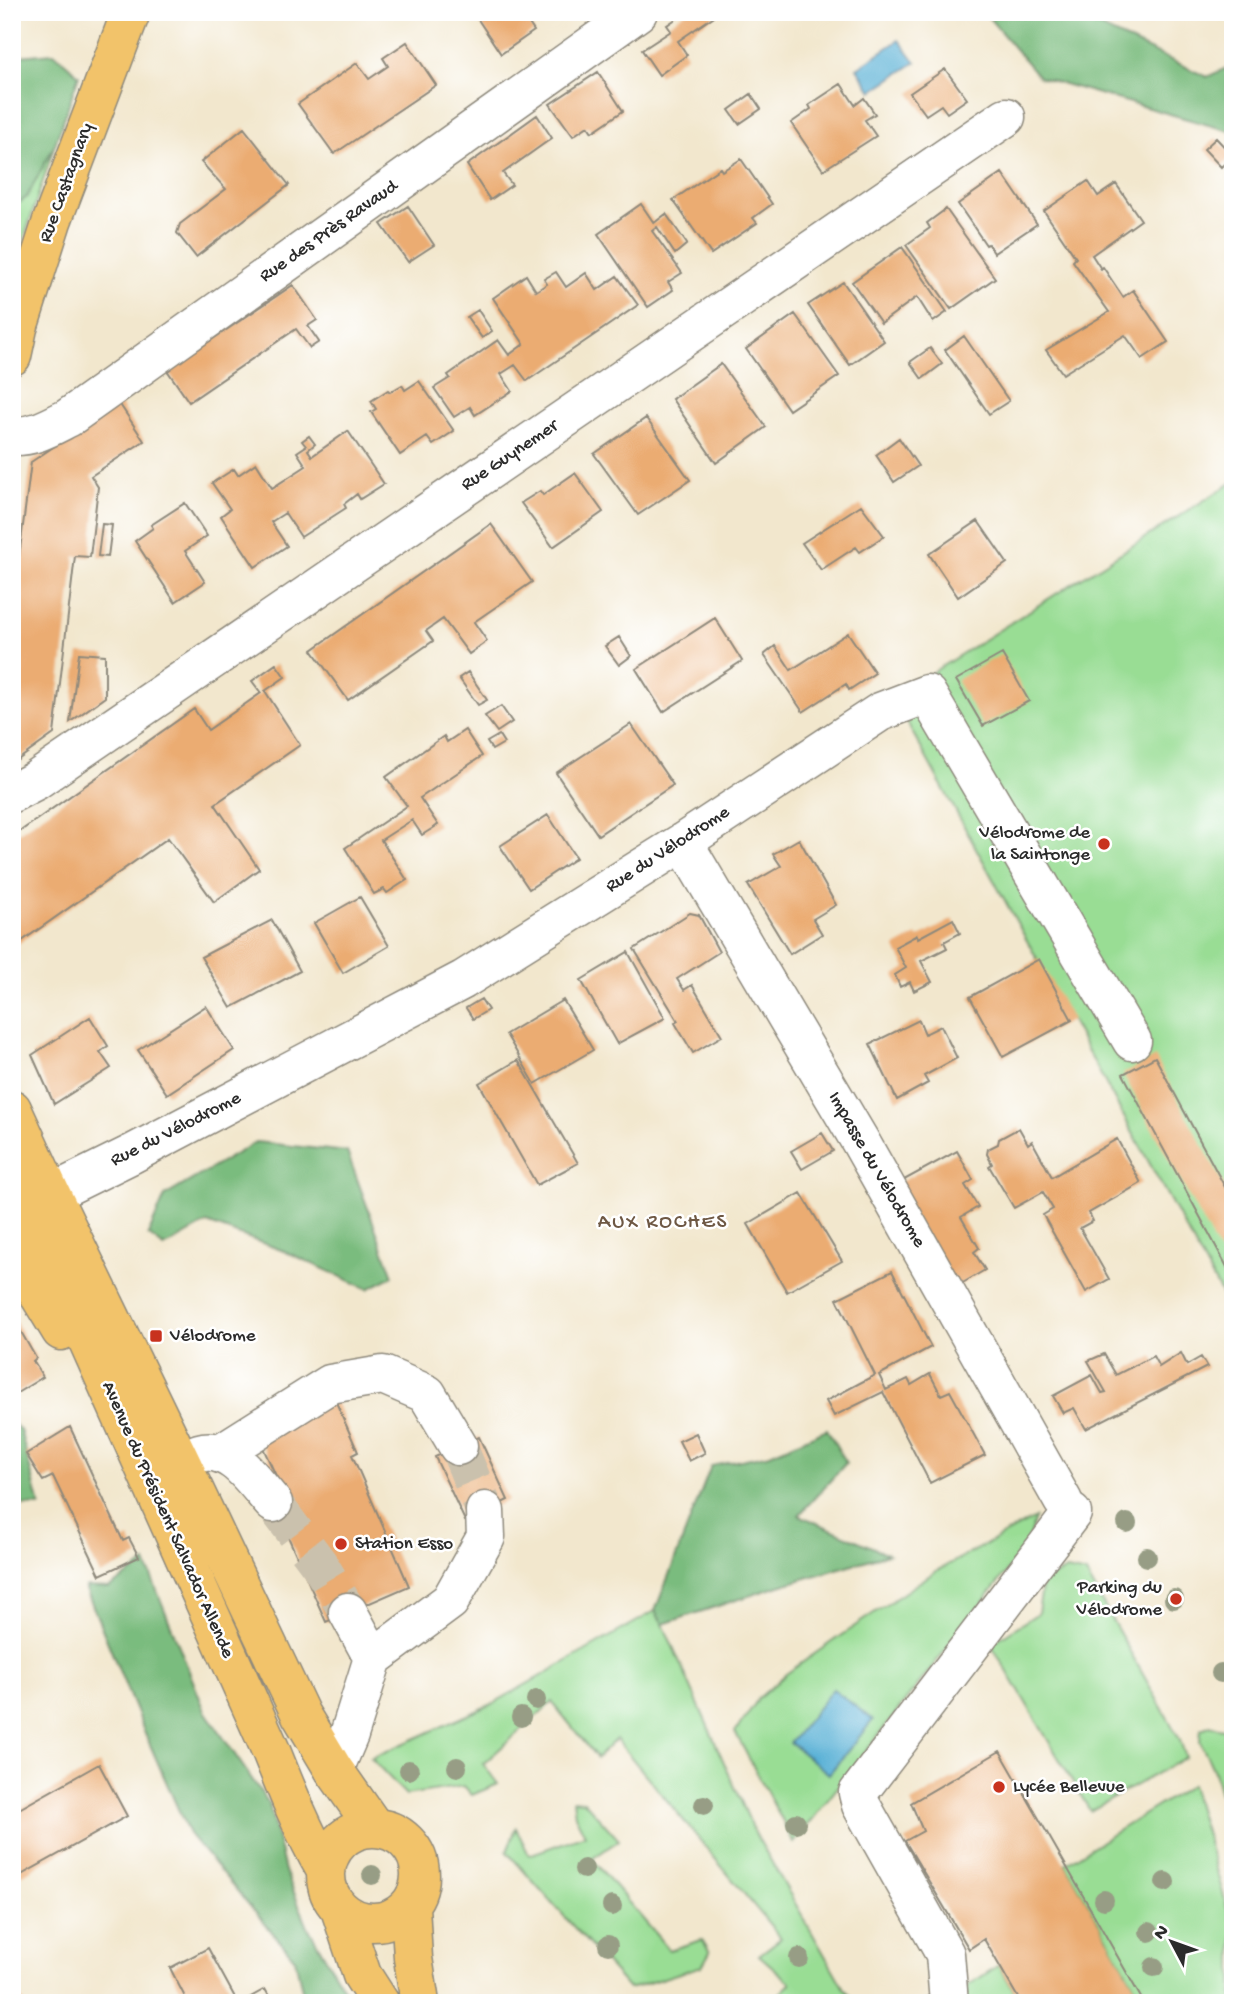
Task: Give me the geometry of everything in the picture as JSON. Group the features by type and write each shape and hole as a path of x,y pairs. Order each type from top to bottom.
{"main road":[{"name":"Rue Castagnary","path":"12,356 18,328 52,221 131,12"},
{"name":"Avenue du Président Salvador Allende","path":"12,1109 301,1715 334,1770 374,1828"},
{"name":"Avenue du Président Salvador Allende","path":"12,1171 271,1751 292,1804 325,1868"},
{"path":"12,1244 36,1290 132,1443"},
{"path":"341,1912 364,1922 389,1920 410,1906 416,1895 420,1874 415,1853 400,1836 374,1828 351,1832 334,1847 325,1868 327,1892 341,1912 362,1975 380,2003"},
{"path":"410,1906 413,1958 420,2003"}],"street":[{"name":"Rue des Près Ravaud","path":"12,436 34,434 68,418 638,12"},
{"name":"Rue Guynemer","path":"12,793 47,773 1006,117"},
{"name":"Rue du Vélodrome","path":"51,1194 456,984 683,842 880,712 927,694 1132,1041"},
{"name":"Impasse du Vélodrome","path":"683,842 860,1141 1067,1507 858,1793 861,1805 945,1954 949,2003"},
{"path":"222,1452 330,1384 383,1375 428,1394 458,1446"},
{"path":"179,1458 205,1451 222,1452 235,1461 273,1503"},
{"path":"334,1770 349,1735 373,1658 450,1601 486,1537 485,1511"},
{"path":"348,1612 373,1658"}],"green space":[{"path":"984,12 1075,12 1087,21 1207,77 1233,65 1233,132 1039,77"},
{"path":"54,53 79,75 55,144 27,197 12,208 12,60 18,56"},
{"path":"12,132 55,144 12,275"},
{"name":"Vélodrome de la Saintonge","path":"1233,482 1233,1315 910,728 895,696"},
{"path":"256,1142 347,1152 393,1276 368,1289 284,1251 207,1223 164,1247 148,1235 165,1196"},
{"path":"12,1422 20,1430 40,1506 12,1504"},
{"path":"827,1429 846,1463 799,1515 888,1554 663,1624 655,1611 711,1466 770,1454"},
{"path":"1035,1518 1029,1538 1012,1565 794,1843 735,1732 759,1698 786,1674 936,1571"},
{"path":"146,1563 205,1711 269,1804 285,1871 309,1929 352,2003 305,2003 295,1959 189,1834 85,1587 109,1588"},
{"path":"1067,1570 1086,1574 1179,1738 1186,1757 1090,1811 991,1644 1038,1613 1043,1581"},
{"path":"655,1611 755,1833 843,1987 857,2003 770,2003 791,1983 759,1955 781,1938 616,1739 597,1758 552,1702 483,1764 498,1784 472,1795 464,1786 406,1795 371,1758 490,1705"},
{"path":"1209,1726 1233,1731 1233,1837 1213,1769 1200,1742 1201,1729"},
{"path":"1191,1785 1233,1927 1233,2003 1144,2003 1065,1864"},
{"path":"573,1800 584,1801 619,1840 592,1859 669,1950 702,1940 710,1952 702,1966 629,1989 507,1852 516,1828 529,1855 585,1835 575,1815"},
{"path":"999,1965 1021,2003 962,2003 957,1993"}],"water":[{"path":"899,40 916,62 872,91 857,68"},
{"path":"833,1689 873,1720 829,1774 790,1743"}],"building":[{"path":"473,12 521,12 534,31 501,54"},
{"path":"686,12 720,12 678,41 687,55 659,75 642,50 671,31 667,25"},
{"path":"407,42 436,85 334,154 298,104 357,63 369,79 388,66 383,58"},
{"path":"945,69 967,99 947,113 941,105 926,115 910,93"},
{"path":"598,72 623,111 592,132 588,126 573,136 550,104"},
{"path":"841,84 855,105 864,98 875,114 865,120 876,136 823,170 791,123 811,109 809,105"},
{"path":"751,94 761,109 739,124 729,110"},
{"path":"537,115 552,138 503,173 512,185 490,200 467,165"},
{"path":"244,128 289,185 196,257 177,233 180,224 226,189 201,162"},
{"path":"1216,138 1233,156 1221,167 1204,149"},
{"path":"741,159 772,204 753,218 757,223 711,254 673,200 720,168 722,171"},
{"path":"1002,173 1037,224 994,253 958,204"},
{"path":"1088,181 1098,196 1116,184 1141,220 1092,255 1123,297 1133,290 1168,342 1142,359 1125,335 1063,374 1046,350 1109,312 1073,261 1076,258 1044,211"},
{"path":"641,204 654,223 666,214 687,244 675,254 657,227 652,231 682,273 668,282 673,290 648,307 598,234"},
{"path":"408,206 434,245 408,262 381,224"},
{"path":"946,209 995,278 951,309 906,245 930,228 927,223"},
{"path":"902,247 947,312 933,322 917,297 881,323 852,282"},
{"path":"556,272 566,287 586,273 597,290 617,276 638,305 527,381 515,365 501,374 512,391 475,415 470,407 454,417 434,388 498,340 509,355 524,344 493,298 526,275 536,291 547,284 544,279"},
{"path":"843,282 884,341 850,365 808,305"},
{"path":"293,285 317,320 308,326 319,342 310,348 296,329 189,402 167,370"},
{"path":"478,310 492,331 482,338 467,317"},
{"path":"795,314 839,376 789,410 746,349"},
{"path":"964,336 1009,401 989,414 945,350"},
{"path":"930,348 942,364 922,379 910,362"},
{"path":"721,364 766,427 716,463 672,399"},
{"path":"419,381 454,431 433,445 427,437 400,455 371,412 376,409 371,401 388,390 390,392 402,385 405,390"},
{"path":"119,403 144,441 91,476 98,487 90,557 75,556 54,734 12,764 12,613 31,462"},
{"path":"646,418 690,480 638,515 594,454"},
{"path":"348,431 384,484 360,499 357,494 344,504 346,508 301,537 285,513 271,522 287,546 255,567 221,516 230,509 212,483 234,469 238,475 256,463 272,488 306,466 297,452 306,446 302,441 309,436 315,444 308,450 312,456"},
{"path":"899,438 918,466 894,482 876,455"},
{"path":"575,473 603,512 553,547 521,503 540,491 543,495"},
{"path":"185,503 207,536 185,551 205,582 175,602 135,541 153,528 151,525"},
{"path":"861,505 884,536 860,552 856,547 821,570 802,543"},
{"path":"978,521 1007,563 958,597 929,554"},
{"path":"102,524 112,525 108,557 98,556"},
{"path":"491,524 532,582 474,622 487,641 469,654 443,619 426,631 433,641 348,700 312,650"},
{"path":"715,618 742,661 663,712 636,669"},
{"path":"848,633 875,673 849,690 846,684 803,712 764,655 775,646 791,670"},
{"path":"619,637 631,656 619,665 605,646"},
{"path":"79,653 105,655 105,697 70,722"},
{"path":"1002,654 1029,701 983,726 956,680"},
{"path":"276,664 285,677 265,691 300,745 215,804 259,869 214,902 168,838 12,948 12,837 194,709 208,730 261,693 252,681"},
{"path":"468,672 487,700 478,705 459,678"},
{"path":"501,706 512,722 497,732 485,716"},
{"path":"631,724 673,785 598,835 556,773"},
{"path":"465,730 482,756 420,798 438,825 422,835 412,820 381,840 407,880 387,893 384,889 374,894 345,848 407,806 386,777 444,736 447,742"},
{"path":"499,735 504,743 492,750 487,742"},
{"path":"548,815 576,858 529,889 500,846"},
{"path":"799,839 836,905 813,919 822,934 790,954 748,885 781,866 773,854"},
{"path":"360,897 389,946 343,973 314,923"},
{"path":"690,913 699,915 719,952 677,979 684,990 692,985 722,1036 693,1053 675,1023 678,1021 634,949"},
{"path":"953,919 960,933 944,942 947,948 921,961 932,982 914,991 910,982 900,987 895,975 906,968 895,947"},
{"path":"272,920 300,971 231,1008 201,957"},
{"path":"628,952 665,1018 617,1044 581,980"},
{"path":"1039,959 1072,1020 1003,1057 970,997"},
{"path":"481,999 488,1010 473,1019 466,1008"},
{"path":"563,1000 593,1050 535,1084 506,1034"},
{"path":"206,1006 234,1050 167,1094 138,1050"},
{"path":"90,1017 108,1046 100,1052 111,1068 54,1104 32,1055"},
{"path":"919,1020 925,1034 941,1026 957,1058 924,1076 928,1083 897,1100 870,1044"},
{"path":"1155,1057 1233,1202 1233,1278 1123,1074"},
{"path":"518,1060 578,1163 537,1185 479,1083"},
{"path":"1019,1128 1028,1144 1032,1141 1052,1177 1117,1139 1141,1183 1089,1213 1093,1221 1080,1228 1109,1279 1086,1292 1043,1215 1053,1209 1043,1192 1014,1208 989,1166 992,1164 987,1154 988,1149 998,1144 999,1139"},
{"path":"822,1133 833,1151 802,1169 791,1151"},
{"path":"957,1151 973,1180 965,1185 978,1207 961,1217 979,1248 974,1252 985,1270 954,1288 895,1185"},
{"path":"801,1193 842,1261 787,1292 748,1224"},
{"path":"892,1271 931,1347 879,1375 886,1390 908,1379 911,1385 930,1374 941,1395 950,1391 985,1455 930,1483 883,1392 834,1416 826,1401 875,1375 837,1299"},
{"path":"12,1316 36,1358 33,1361 43,1377 12,1396"},
{"path":"1181,1353 1187,1365 1201,1357 1207,1367 1086,1429 1074,1408 1063,1413 1053,1396 1092,1375 1102,1393 1106,1392 1088,1361 1104,1354 1116,1375 1153,1356 1159,1367"},
{"name":"Station Esso","path":"336,1402 358,1452 352,1455 409,1586 326,1622 266,1487 278,1480 258,1437"},
{"path":"70,1427 123,1541 129,1538 139,1557 100,1575 53,1476 43,1481 26,1454"},
{"path":"696,1433 705,1453 689,1461 679,1441"},
{"path":"479,1437 508,1500 465,1521 435,1457"},
{"path":"1000,1751 1144,2003 1021,2003 984,1939 969,1949 905,1841 923,1831 911,1803"},
{"path":"99,1764 127,1816 12,1880 12,1813"},
{"path":"208,1948 238,2003 188,2003 170,1968"},
{"path":"14,1984 24,2003 12,2003"},
{"path":"265,1989 273,2003 240,2003"}],"tunnel":[{"path":"458,1446 485,1511"},
{"path":"273,1503 319,1564 348,1612"}],"place":[{"name":"Vélodrome de la Saintonge","path":"1104,844"},
{"name":"Vélodrome","path":"156,1336"},
{"name":"Station Esso","path":"341,1544"},
{"name":"Parking du Vélodrome","path":"1176,1599"},
{"name":"Lycée Bellevue","path":"999,1787"}],"district":[{"name":"AUX ROCHES","path":"663,1223"}]}
